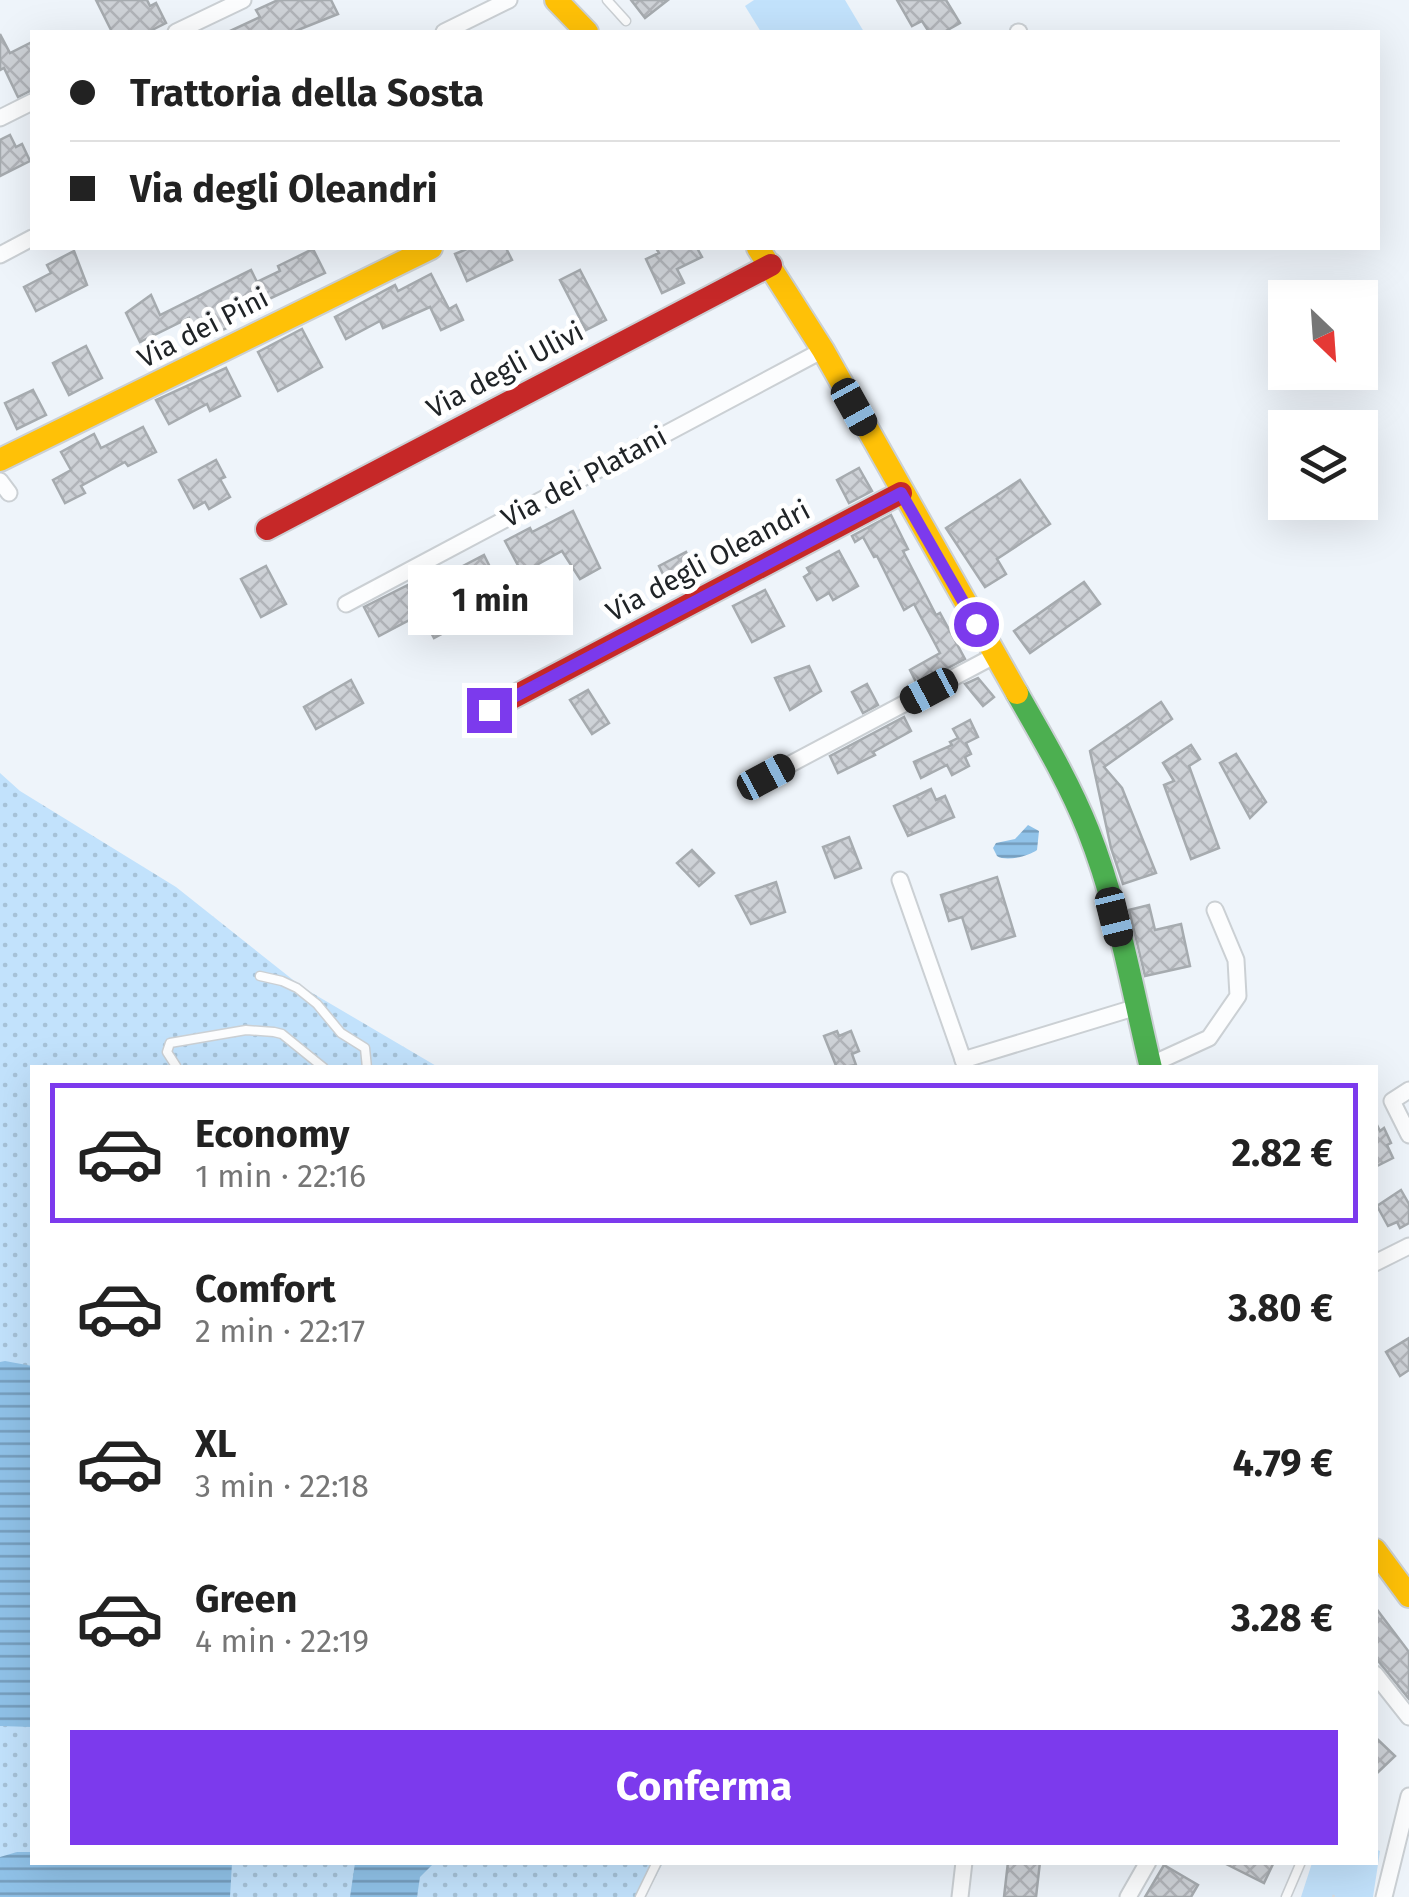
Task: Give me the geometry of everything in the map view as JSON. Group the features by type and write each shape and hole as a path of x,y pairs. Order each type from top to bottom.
{"street":[{"path":"180,30 243,0"},
{"path":"448,30 508,0"},
{"path":"570,4 586,30"},
{"path":"0,118 30,103"},
{"path":"0,255 30,239"},
{"name":"Via dei Pini","path":"0,460 427,250"},
{"path":"764,256 823,350 1052,754 1088,829 1107,887 1150,1065"},
{"name":"Via degli Ulivi","path":"267,528 764,256"},
{"name":"Via dei Platani","path":"346,604 823,350"},
{"name":"Via degli Oleandri","path":"489,710 901,493"},
{"path":"766,777 994,656"},
{"path":"900,880 964,1064 1137,1007"},
{"path":"1152,1065 1209,1038 1238,996 1236,960 1216,910"},
{"path":"1409,1090 1392,1101 1409,1135"},
{"path":"1378,1261 1408,1247"},
{"path":"1378,1554 1409,1596"},
{"path":"1378,1678 1409,1716"},
{"path":"1384,1897 1409,1796"},
{"path":"960,1897 964,1865"},
{"path":"1128,1897 1146,1865"}],"lane":[{"path":"608,0 626,21"},
{"path":"260,976 282,981 310,998 336,1028 364,1048 367,1065"},
{"path":"175,1065 167,1052 170,1042 246,1030 282,1034 320,1065"},
{"path":"640,1897 656,1865"},
{"path":"1286,1897 1300,1865"}],"shaded area":[{"path":"754,0 845,0 863,30 760,30 745,6"},
{"path":"0,773 20,791 176,887 302,987 435,1065 30,1065 30,1865 662,1865 645,1897 0,1897"},
{"path":"1028,825 1039,831 1037,850 1017,858 997,856 993,848 996,843 1015,839"},
{"path":"0,1362 30,1366 30,1727 0,1726"},
{"path":"30,1852 30,1865 232,1865 230,1897 0,1897 0,1857"},
{"path":"355,1865 432,1865 420,1877 417,1897 350,1897"},
{"path":"1311,1865 1378,1865 1373,1897 1301,1897"}],"building":[{"path":"96,0 147,0 150,6 156,3 166,23 152,30 111,30"},
{"path":"278,0 331,0 338,14 298,30 232,30 260,17 256,10"},
{"path":"631,0 668,0 645,18"},
{"path":"897,0 946,0 960,23 948,30 928,30 922,21 912,26"},
{"path":"0,34 10,53 30,43 30,91 18,97 4,68 0,70"},
{"path":"10,135 16,147 22,144 30,161 0,176 0,140"},
{"path":"314,250 325,273 256,305 253,299 221,315 227,328 199,341 189,318 140,342 126,313 151,295 160,315 251,270 257,282 280,271 278,266"},
{"path":"464,250 507,250 512,260 467,281 455,254"},
{"path":"657,250 698,250 702,257 677,269 684,283 662,293 646,259 659,253"},
{"path":"74,251 87,285 36,311 24,287 51,273 47,265"},
{"path":"580,270 606,320 586,330 560,280"},
{"path":"431,274 449,309 456,305 463,320 441,330 430,307 383,328 380,321 346,339 335,317 395,285 398,291"},
{"path":"302,329 322,367 278,391 258,352"},
{"path":"86,346 102,378 69,395 53,363"},
{"path":"226,368 240,396 210,411 207,404 169,424 156,400"},
{"path":"33,390 46,415 17,429 5,403"},
{"path":"143,427 156,452 128,466 125,462 81,486 85,493 65,503 53,480 71,470 61,452 94,434 101,448"},
{"path":"216,460 230,497 209,509 205,502 194,508 179,480"},
{"path":"859,468 872,491 849,503 837,480"},
{"path":"1020,480 1050,524 997,559 1006,574 985,587 946,528"},
{"path":"573,511 600,568 580,579 562,551 522,573 505,541"},
{"path":"891,515 908,549 903,551 936,615 940,613 965,659 917,684 910,670 940,653 914,604 904,610 877,556 874,557 863,537 855,542 852,536"},
{"path":"839,551 858,586 833,600 829,593 817,600 804,577 810,573 807,568"},
{"path":"686,552 699,578 672,592 659,566"},
{"path":"484,555 493,573 483,577 488,587 453,606 462,623 434,638 421,614 379,636 364,607 434,572 438,579"},
{"path":"266,566 286,604 261,617 241,579"},
{"path":"1084,582 1100,604 1030,653 1014,631"},
{"path":"765,590 784,626 752,642 733,606"},
{"path":"809,666 821,691 790,710 775,678"},
{"path":"978,678 994,697 983,706 965,684"},
{"path":"351,680 363,703 316,729 304,707"},
{"path":"867,684 878,705 863,713 852,692"},
{"path":"588,690 609,723 592,734 570,700"},
{"path":"1161,702 1172,719 1104,767 1122,788 1156,873 1123,884 1090,751"},
{"path":"904,717 911,731 838,773 830,756"},
{"path":"970,720 978,737 966,743 971,754 965,757 969,766 952,775 947,765 921,778 914,762 952,745 950,742 958,738 953,729"},
{"path":"1191,745 1200,759 1189,766 1219,848 1191,859 1164,785 1174,781 1163,763"},
{"path":"1236,754 1266,802 1250,818 1220,763"},
{"path":"931,789 936,800 945,796 954,817 908,836 894,806"},
{"path":"849,837 861,868 835,878 823,847"},
{"path":"692,850 714,873 699,886 677,863"},
{"path":"997,877 1015,936 972,949 962,917 949,921 941,895"},
{"path":"776,882 785,912 751,924 736,896"},
{"path":"1149,905 1155,930 1181,924 1190,966 1145,976 1129,910"},
{"path":"851,1031 859,1051 852,1054 856,1065 836,1065 824,1036"},
{"path":"1378,1127 1380,1131 1384,1128 1393,1158 1378,1166"},
{"path":"1401,1190 1409,1204 1409,1223 1400,1228 1397,1222 1388,1226 1378,1205"},
{"path":"1409,1338 1409,1370 1400,1376 1386,1352"},
{"path":"1378,1611 1409,1652 1409,1699 1378,1661"},
{"path":"1378,1740 1395,1756 1378,1772"},
{"path":"1008,1865 1040,1865 1036,1897 1004,1897"},
{"path":"1164,1865 1198,1885 1191,1897 1145,1897"},
{"path":"1228,1865 1273,1865 1264,1883"}],"traffic: fast":[{"path":"1017,693 1055,760 1099,859 1150,1065"}],"traffic: slow":[{"path":"556,0 585,30"},
{"path":"0,460 427,250"},
{"path":"759,250 823,350 1017,693"},
{"path":"1378,1554 1409,1596"}],"traffic: jam":[{"path":"267,529 771,265"},
{"path":"489,710 901,493"}],"route":[{"path":"489,710 901,493 976,624"}]}
